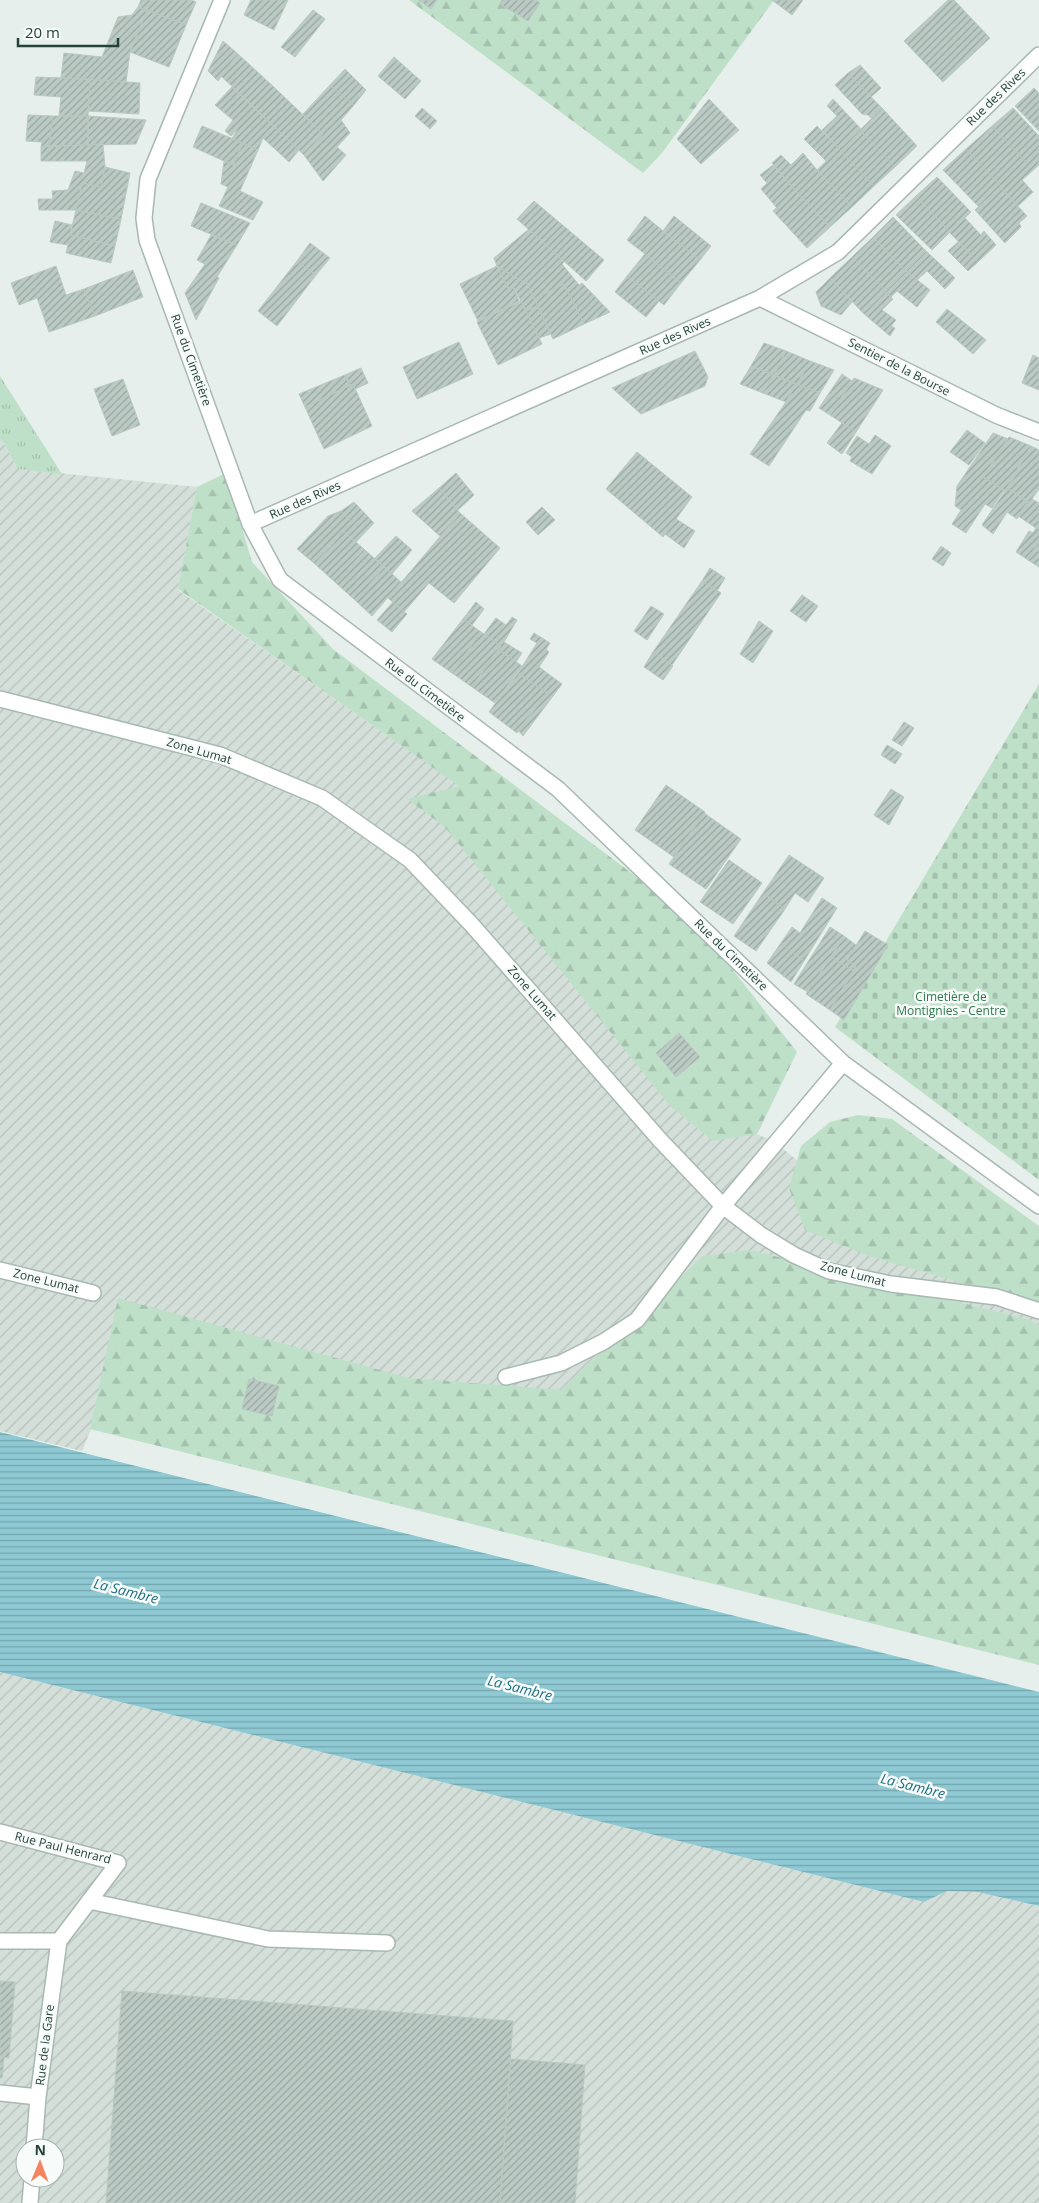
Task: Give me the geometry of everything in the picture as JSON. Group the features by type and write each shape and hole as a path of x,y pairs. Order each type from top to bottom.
{"street":[{"name":"Rue du Cimetière","path":"222,0 148,179 144,218 147,240 250,524 280,580 558,789 843,1063 1039,1206"},
{"name":"Rue des Rives","path":"250,524 760,298 838,252 1039,55"},
{"name":"Sentier de la Bourse","path":"760,298 996,415 1039,432"},
{"name":"Zone Lumat","path":"0,699 220,755 322,798 416,867 472,925 660,1140 723,1206 761,1235 794,1255 829,1270 891,1284 997,1298 1039,1311"},
{"path":"506,1377 561,1364 603,1342 637,1320 723,1206 843,1063"},
{"name":"Zone Lumat","path":"0,1270 93,1293"},
{"name":"Rue Paul Henrard","path":"0,1832 118,1862 59,1941"},
{"path":"89,1901 268,1939 388,1943"},
{"path":"0,1942 59,1941"},
{"name":"Rue de la Gare","path":"35,2138 38,2097 59,1941"},
{"path":"0,2093 38,2097"},
{"path":"30,2203 31,2188"}],"shaded area":[{"path":"0,437 18,469 197,487 178,590 460,786 782,1082 757,1134 776,1143 822,1181 1039,1254 1039,1654 504,1531 91,1429 82,1451 0,1431"},
{"path":"0,1672 924,1902 947,1891 978,1892 1039,1906 1039,2203 0,2203"}],"green space":[{"path":"409,0 774,0 662,153 643,173"},
{"path":"0,376 62,474 18,469 0,437"},
{"path":"226,473 252,562 333,649 694,920 797,1052 757,1134 713,1141 670,1106 445,827 407,799 459,786 178,589 197,487"},
{"name":"Cimetière de Montignies - Centre","path":"1039,684 1039,1180 835,1027"},
{"path":"858,1115 892,1119 1039,1226 1039,1305 868,1256 805,1230 789,1188 801,1146 830,1122"},
{"path":"750,1250 1030,1320 1039,1325 1039,1665 90,1429 118,1298 409,1378 561,1390 703,1256"}],"water":[{"name":"La Sambre","path":"0,1432 1039,1692 1039,1906 978,1892 947,1891 924,1902 0,1672"}],"building":[{"path":"141,0 151,0 147,10 138,7"},
{"path":"151,0 191,0 196,2 186,25 147,10"},
{"path":"251,0 288,0 274,30 244,15"},
{"path":"419,0 437,0 431,9"},
{"path":"502,0 536,0 540,3 528,21 500,4"},
{"path":"772,0 803,0 792,15"},
{"path":"948,0 954,0 990,38 943,82 904,41"},
{"path":"138,7 147,10 130,52 126,82 61,78 64,53 102,57 118,17 132,15"},
{"path":"147,10 186,25 169,67 130,52"},
{"path":"313,10 325,19 295,57 281,47"},
{"path":"223,41 238,54 218,81 208,71"},
{"path":"238,54 276,89 256,109 221,76"},
{"path":"394,57 421,81 405,99 378,76"},
{"path":"860,65 881,88 871,97 848,73"},
{"path":"345,69 366,90 354,105 330,85"},
{"path":"848,73 882,108 871,118 868,115 862,114 835,85"},
{"path":"36,77 90,79 88,116 59,116 61,97 34,95"},
{"path":"90,79 140,83 139,114 88,111"},
{"path":"330,85 354,105 341,120 350,133 337,147 346,155 323,181 304,155 323,134 303,114"},
{"path":"232,87 254,108 231,136 225,131 233,120 215,105"},
{"path":"1034,88 1039,93 1039,131 1015,106"},
{"path":"276,89 323,134 304,155 256,109"},
{"path":"709,99 739,130 701,164 677,139"},
{"path":"833,99 861,129 839,149 822,130 837,116 827,106"},
{"path":"254,108 299,150 289,162 263,138 258,150 232,139 239,125"},
{"path":"422,108 437,121 430,129 415,116"},
{"path":"882,108 917,146 895,167 860,130"},
{"path":"1013,108 1039,136 1039,165 1022,180 1033,192 1018,206 1000,187 1026,162 992,126"},
{"path":"28,115 53,116 49,146 41,147 42,142 26,141"},
{"path":"53,116 88,116 88,145 49,146"},
{"path":"88,116 146,120 136,144 88,145"},
{"path":"202,126 243,143 233,165 193,147"},
{"path":"817,126 839,149 826,161 804,139"},
{"path":"992,126 1026,162 1001,186 966,149"},
{"path":"860,130 895,167 874,186 839,149"},
{"path":"243,143 258,150 240,191 263,202 253,220 219,206 228,187 221,184 224,161 233,165"},
{"path":"103,144 105,167 101,187 82,183 76,210 39,210 38,199 53,199 52,191 68,190 75,171 84,173 87,161 41,161 41,147"},
{"path":"839,149 874,186 852,207 817,170"},
{"path":"966,149 1001,186 979,207 943,170"},
{"path":"803,153 817,170 795,190 772,163 781,155 791,165"},
{"path":"773,165 795,190 777,208 761,189 767,183 760,175"},
{"path":"105,167 130,173 121,219 76,210 82,183 101,187"},
{"path":"817,170 852,207 830,227 795,190"},
{"path":"937,177 971,212 950,232 916,196"},
{"path":"1000,187 1027,216 1019,223 1021,227 1005,243 975,210"},
{"path":"795,190 830,227 807,248 773,211"},
{"path":"916,196 950,232 932,250 896,215"},
{"path":"534,201 604,260 586,281 517,219"},
{"path":"201,203 250,223 237,245 191,226"},
{"path":"76,210 121,219 115,246 70,235"},
{"path":"645,216 663,231 645,254 627,240"},
{"path":"674,216 711,246 700,260 663,231"},
{"path":"893,217 926,251 906,271 873,237"},
{"path":"965,218 981,235 984,231 996,245 978,262 950,233"},
{"path":"55,221 72,225 70,235 115,246 111,263 66,253 68,245 50,242"},
{"path":"529,229 564,262 562,264 579,285 582,283 610,312 584,324 564,284 534,299 526,281 523,282 497,266 494,258"},
{"path":"663,231 700,260 681,283 645,254"},
{"path":"211,235 237,245 217,277 219,278 196,320 185,293 205,264 197,260"},
{"path":"873,237 906,271 886,291 852,257"},
{"path":"958,242 978,262 968,271 948,251"},
{"path":"310,243 330,258 316,275 297,261"},
{"path":"926,251 955,278 945,289 927,271 917,280 906,271"},
{"path":"645,254 681,283 664,305 627,276"},
{"path":"852,257 886,291 863,313 830,278"},
{"path":"297,261 316,275 277,326 258,311"},
{"path":"56,266 66,295 84,289 95,316 49,332 37,298 19,305 11,283"},
{"path":"497,266 523,282 526,281 538,306 526,311 513,286 508,288"},
{"path":"497,266 508,288 513,286 519,301 478,321 460,284"},
{"path":"133,270 143,297 95,316 84,289"},
{"path":"906,271 930,290 917,307 897,291 891,297 885,292"},
{"path":"627,276 659,301 646,317 615,292"},
{"path":"830,278 852,302 841,315 821,306 816,292"},
{"path":"564,284 584,324 553,339 534,299"},
{"path":"885,292 893,299 882,310 896,320 891,326 895,328 890,336 863,313"},
{"path":"521,301 542,344 498,365 477,322"},
{"path":"538,306 551,334 539,338 526,311"},
{"path":"947,309 986,340 973,354 936,322"},
{"path":"459,342 473,374 417,399 403,367"},
{"path":"764,343 786,351 774,375 751,366"},
{"path":"695,351 708,377 705,386 641,414 612,388"},
{"path":"786,351 810,361 797,384 774,375"},
{"path":"1033,355 1039,358 1039,390 1022,383"},
{"path":"810,361 834,370 820,393 797,384"},
{"path":"751,366 773,375 763,393 740,384"},
{"path":"361,368 368,383 355,389 353,384 350,385 345,375"},
{"path":"842,374 852,381 830,415 819,408"},
{"path":"345,375 350,385 305,407 299,394"},
{"path":"773,375 796,384 786,402 763,393"},
{"path":"854,378 883,390 856,432 830,415"},
{"path":"123,379 140,425 112,436 94,389"},
{"path":"353,384 372,426 324,449 305,407"},
{"path":"796,384 820,393 810,411 806,410 769,466 750,454 786,402"},
{"path":"842,423 856,432 842,454 827,443"},
{"path":"967,430 985,443 969,465 950,452"},
{"path":"993,433 1008,439 983,477 1004,490 992,508 985,504 966,533 952,524 961,510 955,506 957,486"},
{"path":"875,435 891,446 872,474 850,461 852,457 846,453 857,436 869,444"},
{"path":"1009,437 1031,446 1017,469 1019,470 1005,491 983,477"},
{"path":"1031,446 1039,450 1039,489 1029,503 1007,488"},
{"path":"637,452 692,497 663,537 606,489"},
{"path":"456,473 474,495 458,510 439,488"},
{"path":"439,488 460,513 441,537 412,511"},
{"path":"1007,488 1028,501 1017,519 1007,512 993,534 982,525"},
{"path":"1032,499 1039,503 1039,541 1028,560 1016,552 1029,531 1033,533 1036,528 1018,516 1028,501 1029,503"},
{"path":"354,502 374,523 356,542 343,531 352,522 341,511"},
{"path":"542,507 555,520 538,535 526,522"},
{"path":"341,511 352,522 315,564 297,549 328,516"},
{"path":"460,513 500,548 454,603 429,583 404,612 388,598"},
{"path":"676,519 695,531 684,548 665,534"},
{"path":"343,531 365,550 336,583 315,564"},
{"path":"396,536 412,550 392,574 375,558"},
{"path":"1039,541 1039,567 1028,560"},
{"path":"941,546 951,553 943,566 932,559"},
{"path":"365,550 384,567 356,601 336,583"},
{"path":"384,567 401,582 372,616 356,601"},
{"path":"710,568 725,578 717,591 702,581"},
{"path":"702,581 721,593 672,665 653,652"},
{"path":"802,595 818,606 806,622 790,611"},
{"path":"393,602 407,614 392,632 377,620"},
{"path":"476,602 484,609 472,625 463,619"},
{"path":"651,606 664,614 647,640 634,631"},
{"path":"512,617 517,620 504,642 522,653 516,662 498,649 501,646 484,634 496,618 506,625"},
{"path":"463,619 481,632 452,673 432,659"},
{"path":"759,621 773,631 753,663 740,654"},
{"path":"481,632 501,646 472,687 452,673"},
{"path":"534,633 550,643 546,649 549,652 539,667 562,684 523,736 518,730 547,693 518,673 537,643 530,639"},
{"path":"498,649 522,666 495,703 472,687"},
{"path":"653,652 673,666 663,680 644,667"},
{"path":"518,673 547,693 517,733 489,712"},
{"path":"904,722 914,728 902,746 892,740"},
{"path":"887,745 902,754 895,764 881,755"},
{"path":"666,785 705,812 674,857 635,830"},
{"path":"891,789 904,797 889,825 874,815"},
{"path":"704,813 741,839 706,889 669,864"},
{"path":"789,855 824,878 808,902 795,893 785,909 763,893"},
{"path":"729,860 762,883 733,924 700,902"},
{"path":"763,893 785,909 756,951 734,936"},
{"path":"822,898 837,908 804,961 781,943 792,927 800,933"},
{"path":"830,927 844,936 808,992 794,984"},
{"path":"865,931 888,945 844,1020 830,1010 856,966 847,960"},
{"path":"844,936 856,945 847,960 856,966 853,971 831,957"},
{"path":"781,943 804,961 791,982 767,963"},
{"path":"831,957 854,971 830,1010 806,994"},
{"path":"679,1033 700,1057 676,1077 656,1053"},
{"path":"249,1379 279,1386 272,1416 242,1409"},
{"path":"0,1981 15,1982 9,2058 4,2057 2,2078 0,2078"},
{"path":"122,1991 513,2021 500,2203 106,2203"},
{"path":"511,2059 585,2065 575,2203 500,2203"}]}
